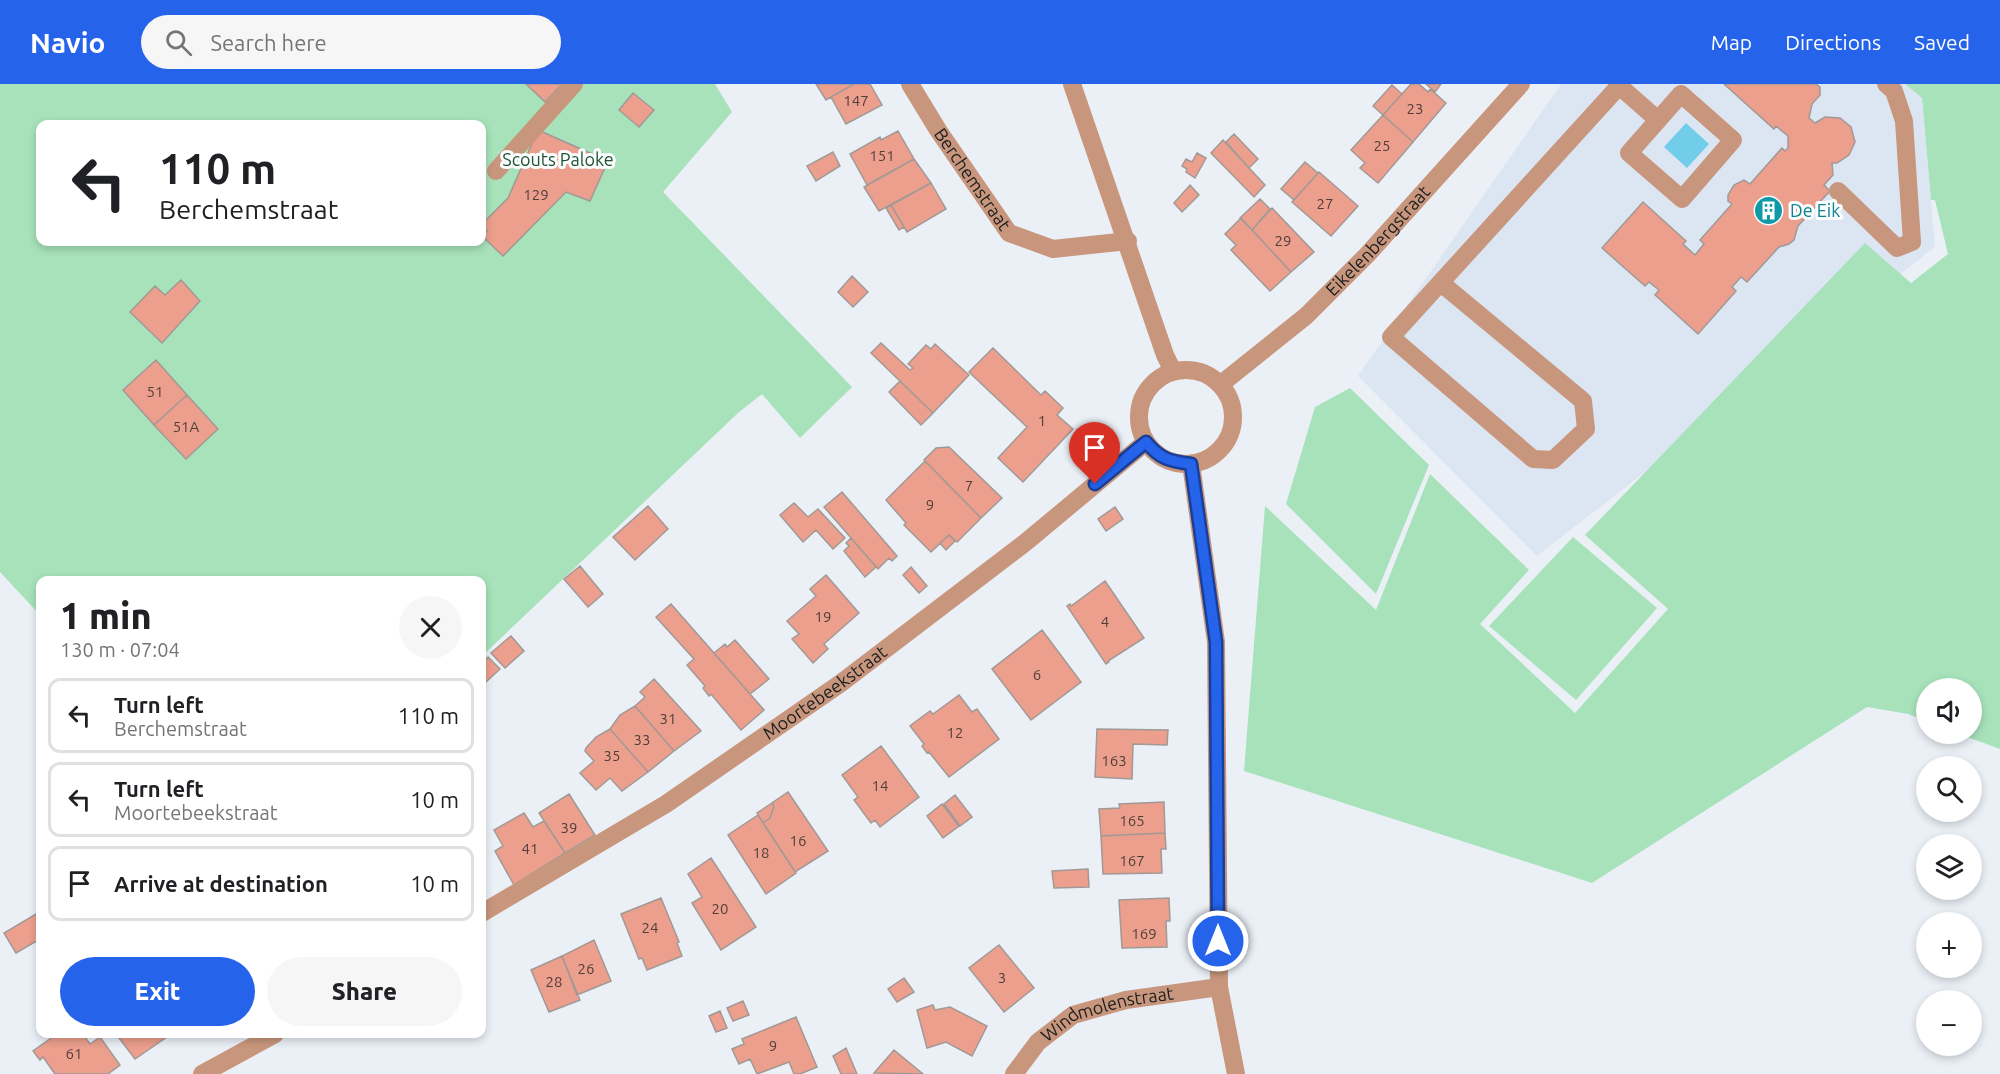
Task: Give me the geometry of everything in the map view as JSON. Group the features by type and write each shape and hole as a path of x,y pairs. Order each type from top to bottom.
{"street":[{"path":"496,171 574,84"},
{"name":"Berchemstraat","path":"910,84 938,130 1009,233 1053,249 1128,241"},
{"path":"1072,84 1128,241 1165,355 1173,371"},
{"name":"Eikelenbergstraat","path":"1221,384 1306,316 1367,255 1521,84"},
{"path":"1838,191 1897,248 1912,242 1904,121 1894,91 1886,84"},
{"path":"1441,283 1583,401 1586,429 1553,460 1533,459 1391,337 1619,85 1658,120"},
{"path":"1680,94 1733,140 1682,199 1629,153 1658,120 1680,94"},
{"path":"1189,370 1205,373 1221,384 1230,399 1233,421 1229,438 1218,452 1206,460 1191,464 1170,461 1155,452 1146,442 1140,428 1140,409 1149,387 1161,377 1173,371 1189,370"},
{"name":"Moortebeekstraat","path":"486,911 666,804 841,683 1026,542 1146,442"},
{"path":"1191,464 1216,642 1219,987 1236,1074"},
{"name":"Windmolenstraat","path":"1014,1074 1038,1042 1073,1015 1126,1000 1219,987"},
{"path":"202,1074 269,1038"}],"shaded area":[{"path":"1561,84 1905,84 1922,98 1935,247 1537,556 1358,376"}],"green space":[{"name":"Scouts Paloke","path":"0,84 715,84 732,112 663,192 852,387 800,438 762,394 738,413 486,652 486,576 36,576 36,611 0,572"},
{"path":"1905,84 2000,84 2000,749 1982,742 1982,678 1916,678 1916,717 1867,707 1592,883 1244,771 1265,506 1376,610 1430,474 1529,570 1480,624 1575,713 1668,609 1585,535 1865,243 1911,283 1948,254 1935,200 1931,200 1922,98"},
{"path":"1350,388 1429,465 1376,594 1286,504 1315,407"},
{"path":"1573,537 1657,608 1576,700 1489,626"}],"water":[{"path":"1686,123 1709,144 1687,168 1664,147"}],"building":[{"path":"526,84 562,84 545,102"},
{"path":"816,84 854,84 826,100"},
{"path":"854,84 870,84 882,105 846,124 831,97"},
{"path":"1411,84 1419,84 1428,92 1430,89 1446,103 1413,142 1383,115"},
{"path":"1426,84 1441,84 1435,92"},
{"name":"De Eik","path":"1724,84 1816,84 1820,87 1820,95 1812,104 1809,118 1815,123 1825,117 1840,118 1851,127 1855,142 1849,155 1837,163 1832,163 1833,175 1824,185 1830,191 1798,226 1794,240 1779,247 1747,282 1741,277 1732,287 1736,291 1698,334 1655,295 1659,290 1649,282 1645,286 1602,248 1643,202 1686,241 1683,244 1695,255 1704,244 1700,240 1732,204 1728,201 1728,195 1734,185 1744,180 1750,184 1782,148 1785,151 1788,148 1788,136 1776,126 1774,129"},
{"path":"1392,85 1402,94 1383,115 1373,106"},
{"path":"633,93 654,110 639,127 619,110"},
{"path":"1383,115 1413,142 1378,183 1360,168 1365,163 1351,150"},
{"path":"538,130 608,161 590,201 566,192 503,256 486,240 486,220 508,198"},
{"path":"898,131 914,159 867,185 850,154 880,137 881,140"},
{"path":"1234,134 1258,159 1249,168 1226,142"},
{"path":"1223,140 1265,185 1254,197 1211,153"},
{"path":"833,152 840,166 816,181 807,166"},
{"path":"1197,153 1206,158 1195,178 1182,166 1186,159 1192,162"},
{"path":"914,159 931,183 879,211 864,187"},
{"path":"1305,162 1318,173 1294,200 1281,189"},
{"path":"1319,172 1358,206 1331,236 1292,202"},
{"path":"931,183 946,209 907,232 891,205"},
{"path":"1190,185 1199,195 1182,212 1174,203"},
{"path":"1260,199 1270,209 1252,230 1240,218"},
{"path":"891,205 904,227 899,230 886,208"},
{"path":"1272,208 1314,252 1291,272 1252,230"},
{"path":"1241,218 1291,272 1270,291 1231,250 1236,245 1225,234"},
{"path":"852,276 868,292 853,307 838,292"},
{"path":"181,280 200,301 162,343 130,312 155,286 165,295"},
{"path":"881,343 910,370 913,368 908,364 926,345 931,349 935,344 969,375 933,413 871,353"},
{"path":"993,348 1041,395 1045,391 1063,408 1057,415 1073,429 1023,482 998,458 1027,427 969,372"},
{"path":"156,360 187,395 154,425 123,390"},
{"path":"900,381 933,413 921,425 889,392"},
{"path":"187,395 218,429 186,459 154,425"},
{"path":"949,447 1002,498 981,518 924,460 936,448"},
{"path":"925,461 981,518 957,542 949,535 931,552 904,525 906,523 886,500"},
{"path":"842,492 897,556 892,561 889,558 878,569 824,507"},
{"path":"794,503 808,517 818,509 845,538 833,549 816,530 803,542 780,515"},
{"path":"648,506 668,529 635,560 613,537"},
{"path":"1115,507 1123,519 1106,531 1098,519"},
{"path":"949,535 955,541 946,550 940,543"},
{"path":"851,538 876,567 865,577 844,551 849,546 846,543"},
{"path":"580,566 603,594 588,607 564,579"},
{"path":"911,567 927,586 919,593 903,575"},
{"path":"826,575 859,613 824,644 828,649 813,663 792,639 799,634 787,621 816,596 810,589"},
{"path":"1105,581 1144,638 1106,664 1067,606 1070,604 1071,606"},
{"path":"671,604 764,710 741,730 711,694 709,696 703,688 705,686 687,665 694,659 656,617"},
{"path":"1042,630 1081,682 1031,720 992,669"},
{"path":"511,636 524,651 505,668 491,653"},
{"path":"735,640 769,679 750,694 714,653 725,644 727,647"},
{"path":"488,657 500,669 486,682 486,659"},
{"path":"654,679 701,731 674,751 635,706 645,697 640,692"},
{"path":"959,695 972,712 977,709 999,739 949,777 929,752 927,753 922,746 924,744 910,726 930,711 933,714"},
{"path":"635,706 674,751 648,772 610,729 620,715"},
{"path":"610,729 648,772 622,791 610,778 596,790 580,773 594,761 585,751 586,748 596,737"},
{"path":"1097,729 1168,730 1167,745 1133,744 1132,779 1095,777"},
{"path":"881,746 919,797 880,827 875,820 871,823 854,800 858,797 842,775"},
{"path":"788,792 828,851 795,872 763,823 770,818 774,806 772,803"},
{"path":"569,794 595,835 565,853 539,813"},
{"path":"955,795 972,817 960,826 944,804"},
{"path":"1164,802 1165,833 1101,836 1099,809 1120,808 1119,804"},
{"path":"772,803 774,806 770,818 763,823 757,813"},
{"path":"942,804 959,826 943,838 927,816"},
{"path":"524,813 533,827 544,821 565,853 514,885 495,851 503,846 494,830"},
{"path":"758,815 796,873 766,894 728,835"},
{"path":"1165,833 1166,849 1161,849 1162,873 1103,874 1101,836"},
{"path":"711,858 756,927 721,950 692,903 702,897 688,874"},
{"path":"1088,869 1089,887 1054,888 1052,871"},
{"path":"661,898 679,942 677,943 682,956 647,970 642,958 639,959 621,914"},
{"path":"1169,898 1170,921 1166,921 1167,947 1122,948 1119,900"},
{"path":"36,914 36,941 16,953 4,933"},
{"path":"594,940 611,981 577,995 562,956"},
{"path":"999,945 1034,988 1004,1012 969,968"},
{"path":"562,956 580,1000 549,1012 531,970"},
{"path":"904,978 914,992 897,1002 888,989"},
{"path":"743,1001 749,1015 733,1021 727,1008"},
{"path":"933,1005 935,1010 950,1007 987,1026 972,1056 946,1042 927,1048 917,1010"},
{"path":"720,1011 727,1028 716,1032 709,1016"},
{"path":"796,1017 817,1067 794,1074 789,1062 757,1074 750,1059 739,1064 732,1049 744,1044 742,1039"},
{"path":"51,1038 86,1038 90,1044 101,1038 120,1065 108,1074 55,1074 43,1057 40,1060 33,1051"},
{"path":"119,1038 166,1038 135,1059"},
{"path":"846,1048 857,1074 841,1074 833,1056"},
{"path":"894,1050 923,1074 874,1073"}],"place":[{"name":"De Eik","path":"1769,211"}],"route":[{"path":"1095,484 1146,442 1155,452 1170,461 1191,464 1216,642 1218,941"}]}
